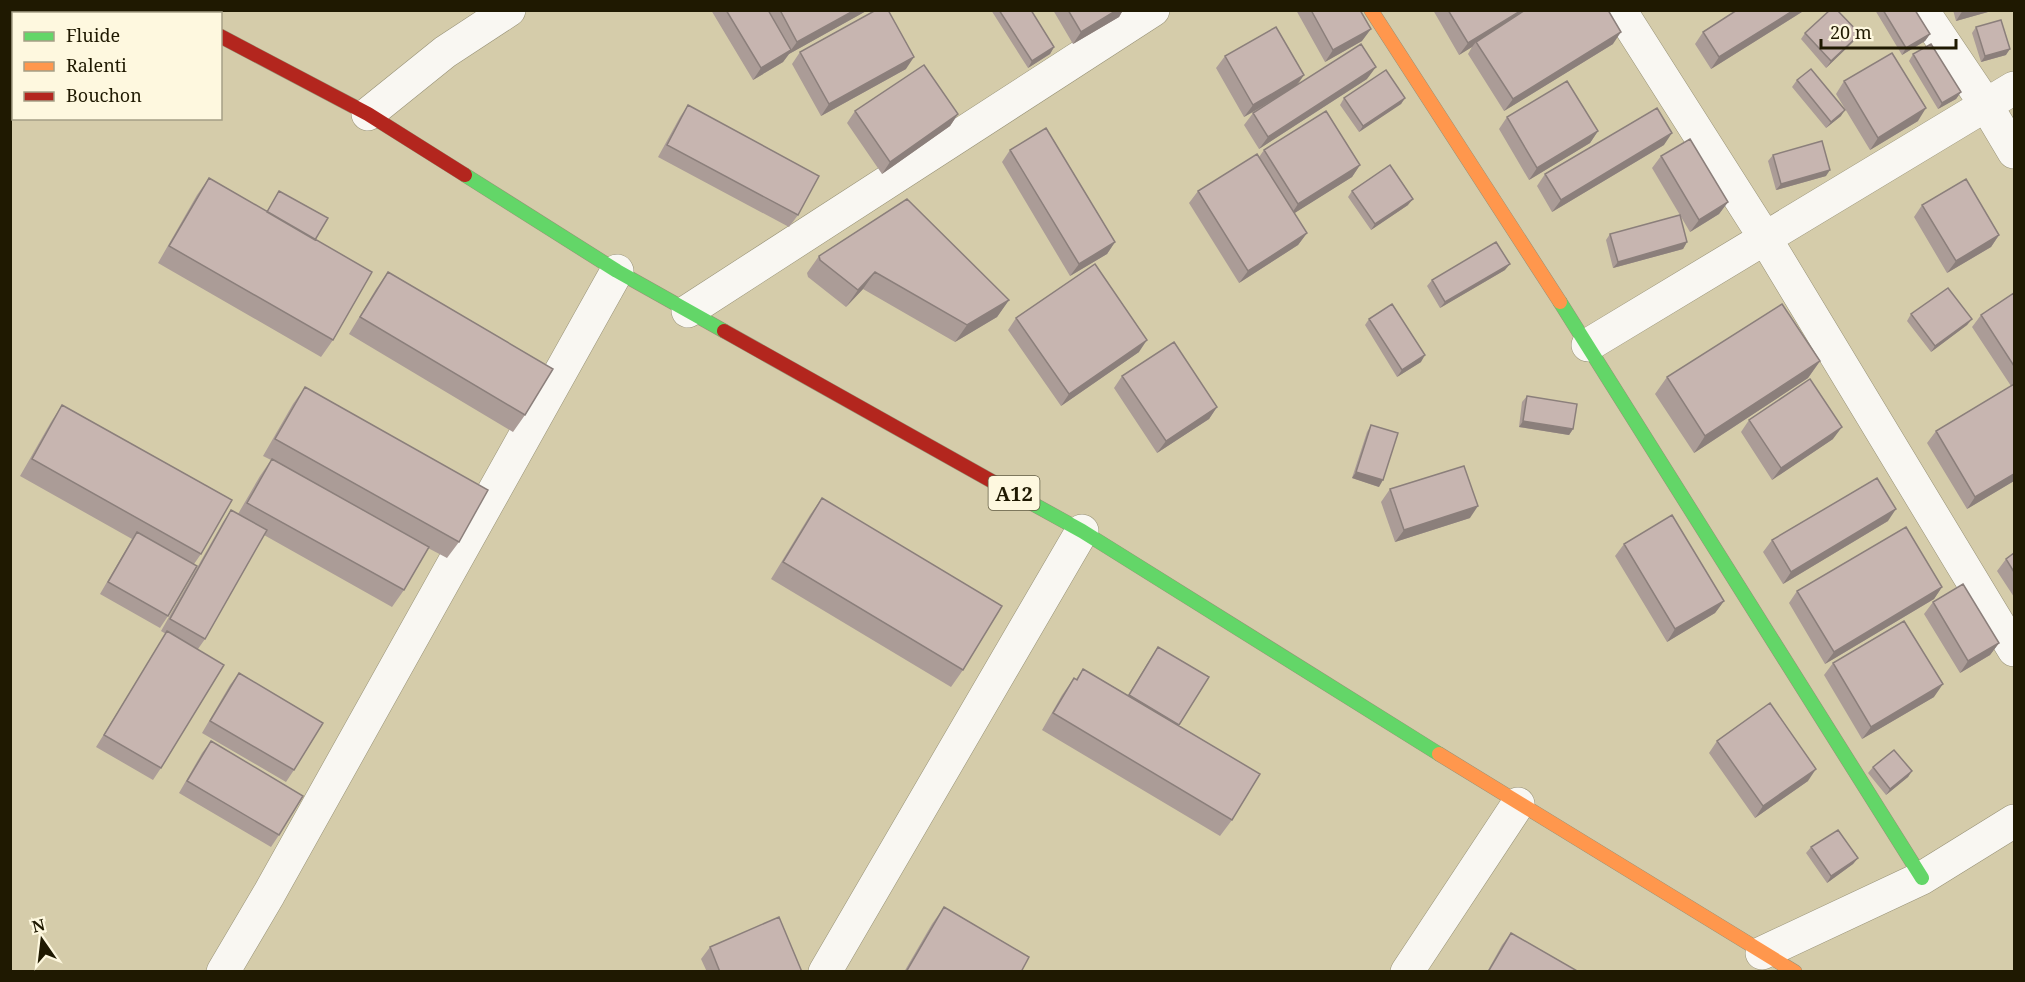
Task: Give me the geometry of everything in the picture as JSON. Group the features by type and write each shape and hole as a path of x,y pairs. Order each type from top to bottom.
{"main road":[{"path":"1371,10 1588,345 1922,878"},
{"name":"A12","path":"222,37 368,114 617,271 1082,531 1518,804 1795,972"}],"street":[{"path":"368,114 446,52 509,10"},
{"path":"688,311 1153,10"},
{"path":"1620,10 1765,238 2014,650"},
{"path":"1922,10 1986,105 2014,152"},
{"path":"1588,345 2014,88"},
{"path":"223,972 269,894 617,271"},
{"path":"825,972 1082,531"},
{"path":"1407,972 1518,804"},
{"path":"1762,953 1922,878 2014,821"}],"building":[{"path":"726,10 768,10 791,50 761,68"},
{"path":"780,10 855,10 797,42"},
{"path":"876,10 888,10 914,57 829,104 800,52"},
{"path":"999,10 1031,10 1054,47 1032,61"},
{"path":"1068,10 1117,10 1081,32"},
{"path":"1311,10 1360,10 1371,29 1333,50"},
{"path":"1448,10 1522,10 1468,43"},
{"path":"1525,10 1608,10 1621,32 1513,99 1476,42"},
{"path":"1737,10 1794,10 1719,57 1703,32"},
{"path":"1830,10 1837,10 1860,34 1831,61 1805,33"},
{"path":"1883,10 1915,10 1930,34 1906,48"},
{"path":"2001,20 2010,49 1985,56 1976,27"},
{"path":"1276,27 1304,75 1253,105 1225,56"},
{"path":"1361,44 1376,67 1268,137 1253,113"},
{"path":"1931,44 1961,92 1942,103 1913,54"},
{"path":"1892,53 1926,108 1878,138 1844,81"},
{"path":"924,65 958,114 890,162 855,111"},
{"path":"1811,69 1845,110 1831,122 1797,80"},
{"path":"1386,70 1405,98 1363,126 1344,98"},
{"path":"1567,81 1598,131 1537,168 1507,117"},
{"path":"688,105 819,176 798,215 667,145"},
{"path":"1657,108 1672,133 1561,200 1545,174"},
{"path":"1326,111 1360,165 1298,204 1264,150"},
{"path":"1046,128 1115,242 1079,264 1010,150"},
{"path":"1690,139 1728,202 1699,220 1661,156"},
{"path":"1822,141 1830,170 1781,184 1773,155"},
{"path":"1257,154 1307,233 1248,271 1198,191"},
{"path":"1390,165 1413,199 1375,224 1352,191"},
{"path":"209,178 372,272 333,340 169,246"},
{"path":"1966,179 1999,235 1956,261 1922,205"},
{"path":"279,191 328,218 315,240 267,212"},
{"path":"907,199 1009,300 967,325 875,272 858,290 820,260 819,256"},
{"path":"1680,215 1687,242 1618,262 1610,234"},
{"path":"1496,242 1510,264 1445,302 1432,280"},
{"path":"1095,264 1147,340 1069,394 1016,318"},
{"path":"388,272 553,369 525,415 360,317"},
{"path":"1948,288 1972,319 1935,346 1911,314"},
{"path":"2014,293 2014,366 1981,315"},
{"path":"1392,304 1425,355 1402,370 1369,319"},
{"path":"1782,304 1820,361 1705,436 1667,377"},
{"path":"1174,342 1217,407 1166,441 1122,376"},
{"path":"1810,379 1842,427 1781,468 1749,420"},
{"path":"2014,384 2014,474 1975,497 1936,431"},
{"path":"305,387 488,490 459,542 275,439"},
{"path":"1527,396 1577,404 1573,429 1523,421"},
{"path":"62,405 232,500 201,554 32,459"},
{"path":"1371,425 1398,433 1383,480 1356,472"},
{"path":"272,459 429,547 404,590 247,503"},
{"path":"1464,466 1478,506 1404,530 1390,489"},
{"path":"1877,478 1896,509 1791,572 1772,540"},
{"path":"822,498 1002,606 963,670 783,562"},
{"path":"231,510 267,530 205,639 170,619"},
{"path":"1672,515 1724,601 1675,629 1624,544"},
{"path":"1906,527 1942,587 1834,652 1797,591"},
{"path":"137,532 197,566 168,616 108,582"},
{"path":"2014,553 2014,572 2006,559"},
{"path":"1963,584 1999,643 1968,661 1933,602"},
{"path":"1904,621 1943,684 1871,727 1833,663"},
{"path":"167,631 224,665 161,768 104,735"},
{"path":"1158,647 1209,677 1179,725 1129,695"},
{"path":"1083,669 1260,774 1232,820 1053,713 1074,678 1077,680"},
{"path":"239,673 323,723 294,770 210,721"},
{"path":"1770,703 1816,769 1763,806 1717,741"},
{"path":"211,741 303,796 279,835 187,781"},
{"path":"1894,750 1912,771 1890,789 1873,767"},
{"path":"1838,830 1858,858 1831,876 1811,847"},
{"path":"944,907 1029,957 1021,972 906,972"},
{"path":"779,917 802,972 720,972 710,947"},
{"path":"1511,933 1579,972 1488,972"}],"traffic: fast":[{"path":"465,175 617,271 724,331"},
{"path":"1560,302 1922,878"},
{"path":"1004,488 1082,531 1439,754"}],"traffic: slow":[{"path":"1371,10 1560,302"},
{"path":"1439,754 1795,972"}],"traffic: jam":[{"path":"222,37 368,114 465,175"},
{"path":"724,331 1004,488"}]}
